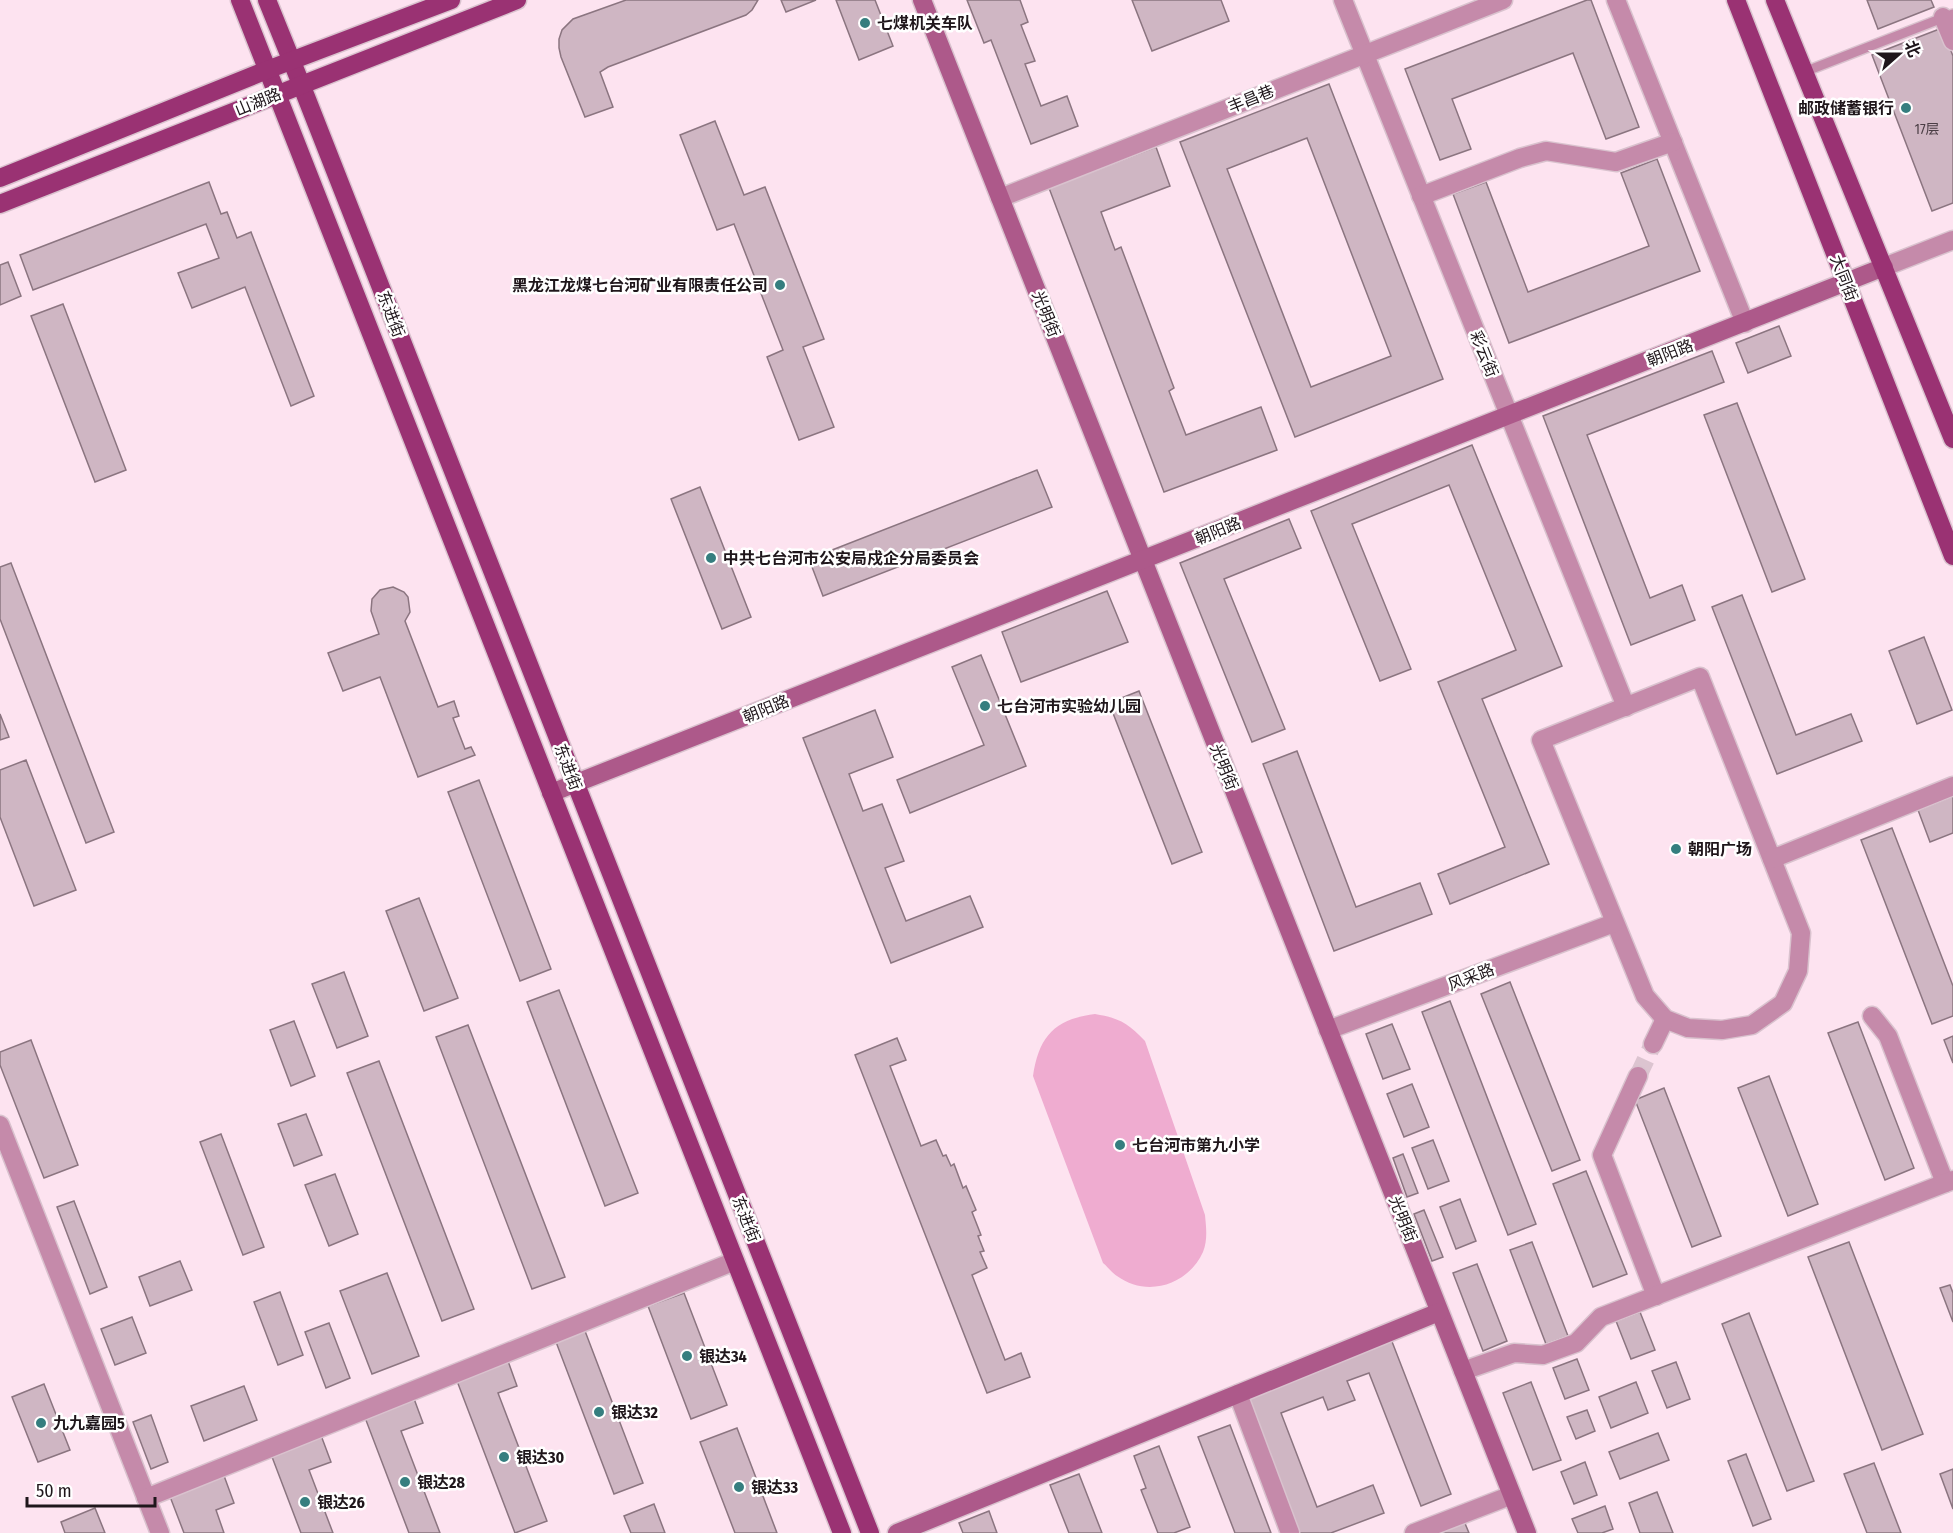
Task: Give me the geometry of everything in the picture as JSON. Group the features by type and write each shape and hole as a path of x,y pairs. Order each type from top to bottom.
{"main road":[{"name":"东进街","path":"240,0 842,1533"},
{"name":"东进街","path":"267,0 291,63 302,84 870,1533"},
{"name":"山湖路","path":"0,178 267,70 291,63 451,0"},
{"name":"山湖路","path":"0,204 517,0"},
{"name":"大同街","path":"1736,0 1953,556"},
{"path":"1775,0 1953,439"}],"street":[{"name":"光明街","path":"922,0 1527,1533"},
{"name":"彩云街","path":"1343,0 1626,707"},
{"name":"丰昌巷","path":"1000,198 1503,0"},
{"path":"1616,0 1745,323"},
{"path":"1948,15 1953,41"},
{"path":"1421,196 1520,158 1546,151 1616,162 1673,142"},
{"path":"1884,267 1953,240"},
{"name":"朝阳路","path":"551,793 1884,267"},
{"path":"1700,676 1801,933 1798,971 1783,1003 1752,1025 1722,1030 1688,1028 1665,1019 1645,996 1541,740 1626,707 1700,676"},
{"path":"1772,859 1953,786"},
{"name":"风采路","path":"1328,1030 1614,923"},
{"path":"1463,1371 1514,1353 1543,1355 1576,1343 1601,1317 1949,1181 1888,1036 1872,1016"},
{"path":"1653,1044 1665,1019"},
{"path":"1638,1076 1602,1155 1656,1296"},
{"path":"0,1125 160,1533"},
{"path":"146,1498 735,1262"},
{"path":"897,1533 1439,1312"},
{"path":"1238,1394 1290,1533"},
{"path":"1414,1533 1512,1495"}],"lane":[{"path":"1804,72 1948,15"}],"shaded area":[{"name":"七台河市第九小学","path":"1095,1014 1123,1022 1145,1041 1205,1215 1206,1238 1203,1252 1187,1273 1166,1285 1153,1287 1129,1283 1115,1275 1103,1263 1033,1076 1040,1050 1051,1032 1069,1020"}],"building":[{"path":"626,0 758,0 746,15 600,72 613,107 585,117 561,57 559,39 562,30 573,19"},
{"path":"781,0 816,0 786,12"},
{"name":"七煤机关车队","path":"836,0 875,0 893,46 859,60"},
{"path":"967,0 1020,0 1028,22 1021,25 1035,61 1025,64 1041,106 1067,96 1078,126 1031,144 991,40 984,43"},
{"path":"1132,0 1221,0 1229,21 1152,51"},
{"path":"1591,0 1639,127 1606,139 1573,53 1452,99 1471,149 1440,160 1405,69"},
{"path":"1867,0 1931,0 1934,7 1878,29"},
{"path":"1942,28 1953,56 1953,203 1932,211 1872,55"},
{"path":"1329,84 1443,379 1295,437 1180,142","holes":["1307,138 1391,356 1311,387 1227,169"]},
{"name":"黑龙江龙煤七台河矿业有限责任公司","path":"715,121 744,195 765,187 824,339 803,347 834,427 799,440 767,357 783,350 734,224 717,230 680,135"},
{"path":"1156,147 1170,186 1101,212 1115,250 1121,247 1174,388 1169,391 1186,435 1261,407 1277,450 1164,492 1049,188"},
{"path":"1657,159 1700,271 1509,343 1453,194 1486,182 1528,292 1649,246 1621,173"},
{"path":"209,182 221,214 227,212 237,238 251,232 314,396 291,406 245,287 192,308 178,273 219,258 206,224 33,290 20,255"},
{"path":"8,262 21,296 0,305 0,265"},
{"path":"63,304 126,470 95,482 31,316"},
{"path":"1779,326 1791,356 1748,373 1736,343"},
{"path":"1712,351 1724,382 1587,435 1650,598 1682,585 1695,620 1631,645 1543,416"},
{"path":"1737,403 1805,579 1772,592 1704,415"},
{"path":"1472,445 1562,666 1482,699 1549,864 1450,904 1438,874 1505,847 1438,682 1516,650 1449,485 1352,524 1411,669 1380,681 1311,511"},
{"path":"1037,470 1052,507 823,596 809,559"},
{"name":"中共七台河市公安局戍企分局委员会","path":"700,487 751,617 722,629 671,499"},
{"path":"1289,519 1301,548 1224,579 1285,729 1252,742 1180,563"},
{"path":"11,563 114,832 86,843 0,619 0,567"},
{"path":"393,587 404,592 408,597 410,612 405,621 438,707 454,701 459,716 453,718 465,749 471,747 475,755 418,777 380,677 343,691 328,653 379,634 371,611 372,599 380,590"},
{"path":"1107,591 1128,642 1021,682 1002,632"},
{"path":"1742,595 1796,735 1851,714 1862,741 1777,774 1712,607"},
{"path":"1924,637 1952,710 1917,724 1889,651"},
{"name":"七台河市实验幼儿园","path":"981,655 1026,766 910,813 897,780 984,745 952,667"},
{"path":"1139,691 1202,852 1172,864 1109,703"},
{"path":"875,710 893,757 849,774 863,811 882,804 904,861 885,868 906,921 970,896 983,927 891,963 803,738"},
{"path":"0,714 9,737 0,740"},
{"path":"1297,751 1356,907 1420,883 1432,914 1334,951 1263,764"},
{"path":"26,760 76,890 34,906 0,817 0,770"},
{"path":"479,780 551,969 520,981 448,792"},
{"path":"1953,796 1953,833 1930,842 1918,810"},
{"path":"1892,828 1953,986 1953,1016 1932,1024 1861,840"},
{"path":"419,898 458,998 424,1011 386,911"},
{"path":"344,972 368,1036 337,1048 312,984"},
{"path":"1510,982 1580,1160 1552,1171 1481,994"},
{"path":"559,990 638,1193 605,1206 527,1002"},
{"path":"1450,1001 1536,1224 1508,1235 1422,1012"},
{"path":"294,1021 315,1076 291,1086 270,1030"},
{"path":"1858,1022 1914,1168 1885,1180 1828,1033"},
{"path":"1392,1024 1410,1069 1383,1079 1366,1034"},
{"path":"468,1025 565,1277 532,1289 436,1037"},
{"path":"1953,1036 1953,1063 1944,1040"},
{"path":"897,1038 906,1060 890,1066 921,1146 936,1140 943,1156 946,1155 951,1166 954,1164 963,1188 966,1186 976,1210 972,1212 981,1235 978,1236 984,1251 980,1252 987,1268 972,1275 1005,1360 1021,1353 1030,1377 987,1393 855,1055"},
{"path":"31,1040 78,1165 44,1178 0,1065 0,1052"},
{"path":"379,1061 474,1309 442,1321 347,1073"},
{"path":"1769,1076 1818,1204 1788,1216 1738,1088"},
{"path":"1412,1084 1429,1127 1404,1137 1387,1094"},
{"path":"1664,1088 1721,1236 1692,1247 1635,1100"},
{"path":"306,1114 322,1155 294,1166 278,1124"},
{"path":"221,1134 264,1247 243,1255 200,1142"},
{"path":"1433,1140 1449,1181 1428,1189 1412,1148"},
{"path":"1403,1154 1418,1193 1407,1197 1393,1158"},
{"path":"1586,1171 1627,1274 1593,1287 1553,1184"},
{"path":"335,1174 358,1234 329,1246 305,1185"},
{"path":"1460,1199 1476,1241 1456,1249 1440,1207"},
{"path":"74,1201 107,1287 90,1294 57,1207"},
{"path":"1424,1210 1443,1257 1432,1261 1414,1214"},
{"path":"1532,1242 1568,1336 1546,1344 1510,1250"},
{"path":"1849,1242 1923,1434 1882,1450 1808,1257"},
{"path":"180,1261 192,1290 150,1306 139,1277"},
{"path":"1477,1264 1507,1341 1483,1351 1453,1273"},
{"path":"387,1273 419,1356 372,1374 340,1291"},
{"path":"1950,1285 1953,1293 1953,1322 1940,1288"},
{"path":"280,1292 303,1355 278,1365 254,1302"},
{"name":"银达34","path":"684,1293 727,1405 691,1419 648,1306"},
{"path":"1640,1312 1655,1350 1631,1359 1616,1321"},
{"path":"1749,1313 1814,1481 1787,1491 1722,1324"},
{"path":"132,1317 146,1353 115,1365 101,1329"},
{"path":"329,1323 350,1378 326,1388 305,1332"},
{"name":"银达32","path":"585,1331 643,1483 614,1494 556,1342"},
{"path":"1391,1339 1451,1494 1421,1506 1369,1373 1347,1381 1355,1400 1328,1410 1323,1397 1281,1413 1317,1507 1373,1485 1384,1513 1331,1533 1298,1533 1245,1395"},
{"path":"1577,1359 1589,1390 1565,1399 1553,1368"},
{"name":"银达30","path":"508,1361 517,1386 498,1393 547,1521 515,1533 457,1381"},
{"path":"1676,1362 1690,1399 1667,1408 1652,1371"},
{"path":"1531,1382 1561,1460 1533,1470 1503,1393"},
{"path":"1636,1382 1648,1413 1611,1428 1599,1397"},
{"name":"九九嘉园5","path":"44,1384 70,1450 38,1462 12,1397"},
{"path":"244,1386 257,1420 204,1441 191,1406"},
{"name":"银达28","path":"413,1396 423,1423 401,1431 440,1533 409,1533 364,1415"},
{"path":"1587,1410 1595,1431 1576,1439 1567,1417"},
{"path":"151,1415 168,1462 151,1469 133,1422"},
{"path":"1230,1425 1271,1533 1235,1533 1198,1437"},
{"name":"银达33","path":"737,1428 777,1533 735,1533 700,1442"},
{"name":"银达26","path":"319,1430 331,1462 309,1470 333,1533 301,1533 269,1449"},
{"path":"1658,1433 1669,1460 1620,1479 1609,1452"},
{"path":"1159,1446 1190,1527 1174,1533 1158,1533 1141,1490 1146,1488 1134,1456"},
{"path":"1746,1454 1771,1519 1753,1526 1728,1461"},
{"path":"1585,1462 1597,1495 1574,1504 1561,1472"},
{"path":"1874,1463 1901,1533 1867,1533 1844,1474"},
{"path":"1953,1469 1953,1509 1940,1474"},
{"path":"223,1473 234,1503 216,1510 224,1533 184,1533 169,1494"},
{"path":"1079,1474 1102,1533 1069,1533 1050,1485"},
{"path":"1657,1492 1673,1533 1640,1533 1629,1503"},
{"path":"654,1504 665,1533 631,1533 624,1516"},
{"path":"1605,1506 1613,1529 1602,1533 1578,1533 1572,1519"},
{"path":"95,1508 105,1533 65,1533 61,1522"},
{"path":"989,1511 997,1533 963,1533 959,1523"},
{"path":"1464,1521 1469,1533 1433,1533"}],"tunnel":[{"path":"1638,1076 1653,1044"}],"place":[{"name":"七煤机关车队","path":"865,23"},
{"name":"邮政储蓄银行","path":"1906,108"},
{"name":"黑龙江龙煤七台河矿业有限责任公司","path":"780,285"},
{"name":"中共七台河市公安局戍企分局委员会","path":"711,558"},
{"name":"七台河市实验幼儿园","path":"985,706"},
{"name":"朝阳广场","path":"1676,849"},
{"name":"七台河市第九小学","path":"1120,1145"},
{"name":"银达34","path":"687,1356"},
{"name":"银达32","path":"599,1412"},
{"name":"九九嘉园5","path":"41,1423"},
{"name":"银达30","path":"504,1457"},
{"name":"银达28","path":"405,1482"},
{"name":"银达33","path":"739,1487"},
{"name":"银达26","path":"305,1502"}]}
